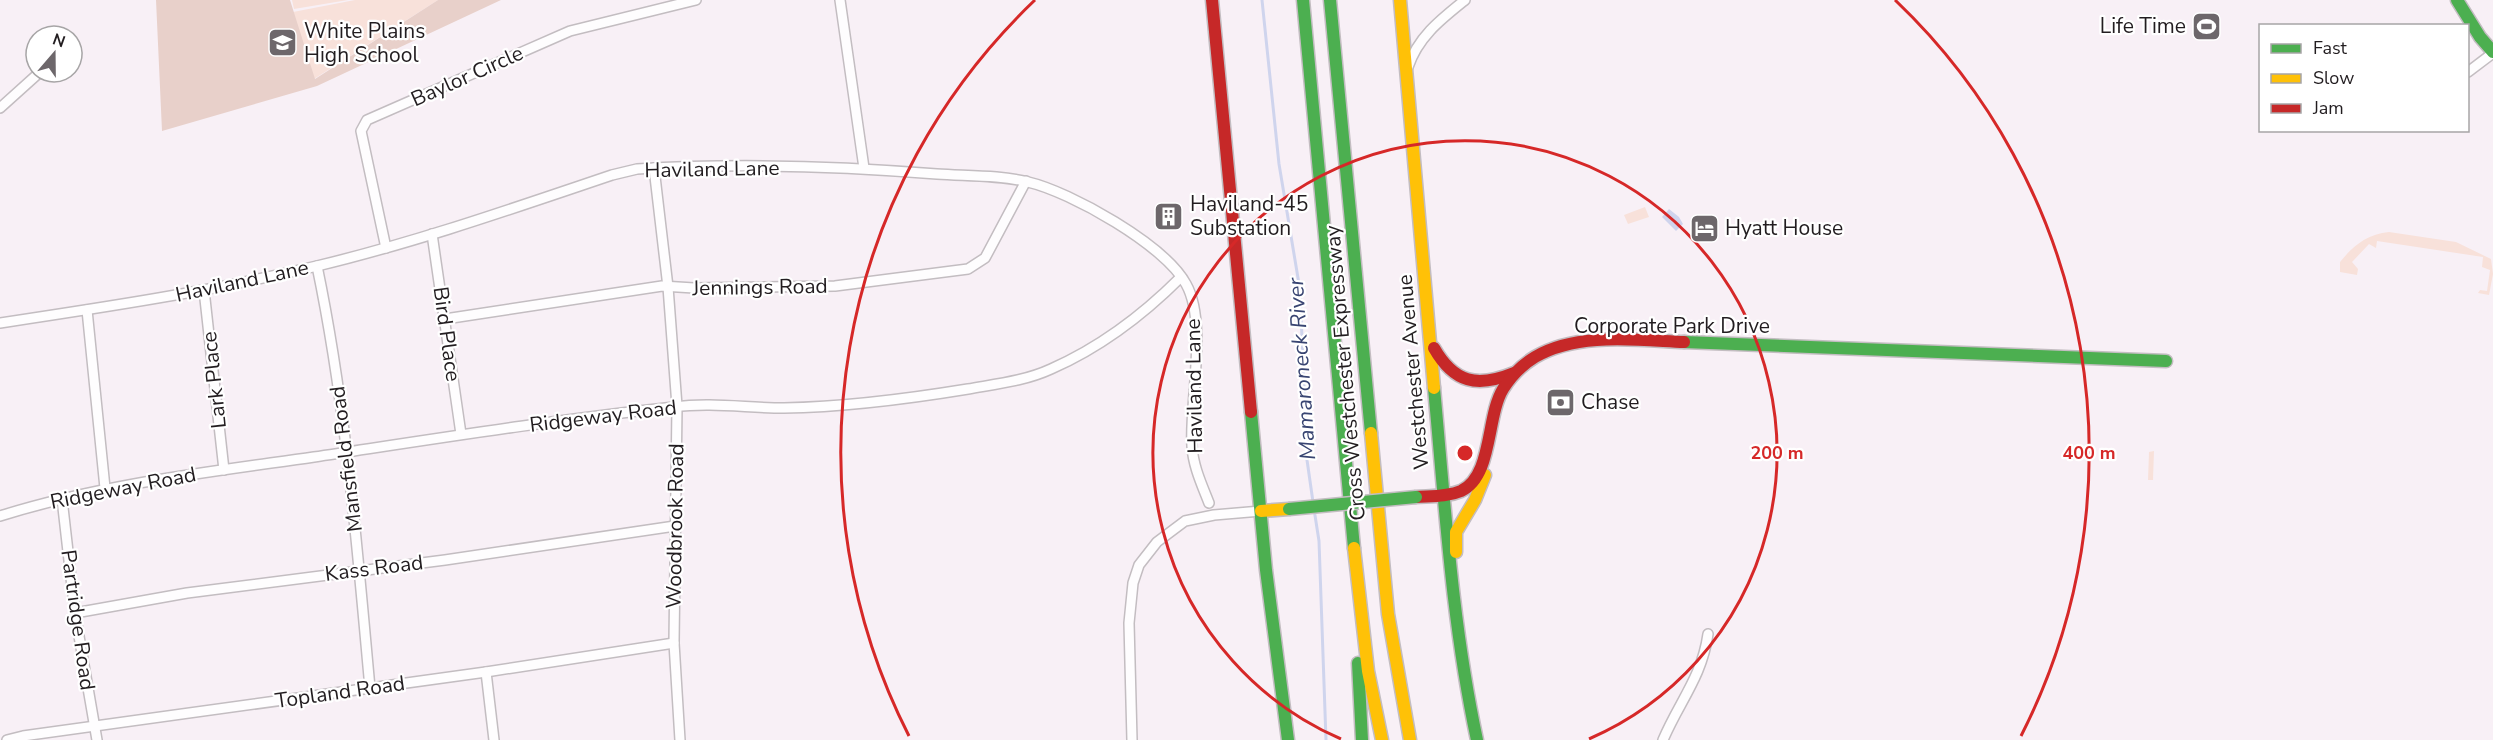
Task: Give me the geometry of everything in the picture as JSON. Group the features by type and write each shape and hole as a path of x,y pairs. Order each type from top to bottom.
{"main road":[{"path":"1212,0 1261,511 1275,647 1288,740"},
{"name":"Cross Westchester Expressway","path":"1303,0 1362,633 1382,740"},
{"name":"Cross Westchester Expressway","path":"1330,0 1388,614 1410,740"},
{"name":"Westchester Avenue","path":"1400,0 1455,619 1463,675 1477,740"},
{"path":"2457,0 2480,37 2493,52"},
{"path":"1430,341 1445,366 1462,378 1485,383 1497,381 1515,373"},
{"name":"Corporate Park Drive","path":"1261,511 1458,494 1474,483 1480,473 1497,404 1503,390 1515,373 1528,362 1547,352 1584,343 1856,348 2166,361"},
{"path":"1455,619 1458,590 1456,532 1485,478 1487,445"},
{"path":"1353,539 1362,740"}],"street":[{"name":"Baylor Circle","path":"386,248 361,131 367,120 570,31 696,0"},
{"path":"840,0 864,168"},
{"path":"1407,72 1413,51 1425,34 1465,0"},
{"path":"2469,71 2493,52"},
{"path":"0,108 27,84"},
{"name":"Haviland Lane","path":"0,323 204,290 316,266 432,234 612,175 654,168 842,166 1026,181 1067,197 1100,214 1147,244 1181,277 1190,294 1196,337 1192,447 1197,472 1209,503"},
{"name":"Woodbrook Road","path":"654,168 668,286 677,406 674,643 680,740"},
{"name":"Jennings Road","path":"445,319 668,286 694,288 836,286 968,269 985,258 1026,181"},
{"name":"Bird Place","path":"432,234 461,434"},
{"name":"Mansfield Road","path":"316,266 331,335 346,452 370,688"},
{"name":"Ridgeway Road","path":"0,516 105,488 461,434 677,406 721,404 784,408 846,405 923,396 1024,379 1069,360 1121,328 1161,297 1181,277"},
{"name":"Lark Place","path":"204,290 224,470"},
{"path":"87,310 105,488"},
{"name":"Partridge Road","path":"62,499 75,613 97,740"},
{"name":"Corporate Park Drive","path":"1132,740 1129,623 1133,583 1139,565 1157,542 1185,521 1214,515 1261,511"},
{"name":"Kass Road","path":"75,613 187,594 675,526"},
{"path":"1663,740 1672,718 1698,675 1708,634"},
{"name":"Topland Road","path":"7,740 674,643"},
{"path":"486,672 494,740"}],"shaded area":[{"name":"White Plains High School","path":"156,0 290,0 315,79 438,0 501,0 317,86 162,131"},
{"path":"292,0 348,0 294,9"},
{"path":"355,0 438,0 314,79 293,12"},
{"path":"1645,207 1649,217 1628,224 1624,215"},
{"path":"2389,232 2456,242 2491,259 2493,274 2489,295 2478,293 2480,290 2487,291 2490,270 2482,267 2483,257 2377,241 2376,248 2369,244 2352,262 2358,269 2357,275 2340,272 2340,262 2355,246 2374,235"},
{"path":"2154,451 2153,480 2148,480 2149,452"}],"water":[{"path":"1669,209 1679,217 1683,224 1676,231 1662,217"}],"waterway":[{"name":"Mamaroneck River","path":"1262,0 1279,164 1300,290 1307,460 1313,502"},
{"name":"Mamaroneck River","path":"1314,509 1319,541 1326,740"}],"traffic: fast":[{"path":"1303,0 1354,548"},
{"path":"1330,0 1371,433"},
{"path":"2457,0 2480,37 2493,52"},
{"path":"1684,342 2166,361"},
{"path":"1434,388 1455,609 1477,740"},
{"path":"1251,412 1266,570 1288,740"},
{"path":"1289,509 1416,497"},
{"path":"1358,663 1362,740"}],"traffic: slow":[{"path":"1400,0 1434,388"},
{"path":"1371,433 1388,614 1410,740"},
{"path":"1456,552 1456,532 1475,500 1485,475"},
{"path":"1261,511 1289,509"},
{"path":"1354,548 1368,671 1382,740"}],"traffic: jam":[{"path":"1212,0 1251,412"},
{"path":"1416,497 1450,494 1461,491 1471,483 1479,473 1484,460 1494,415 1503,389 1517,371 1535,357 1552,349 1588,341 1627,339 1684,342"},
{"path":"1434,348 1450,369 1468,379 1489,380 1514,373"}],"place":[{"name":"Life Time","path":"2207,26"},
{"name":"White Plains High School","path":"283,43"},
{"name":"Haviland-45 Substation","path":"1169,216"},
{"name":"Hyatt House","path":"1704,228"},
{"name":"Chase","path":"1560,402"}]}
